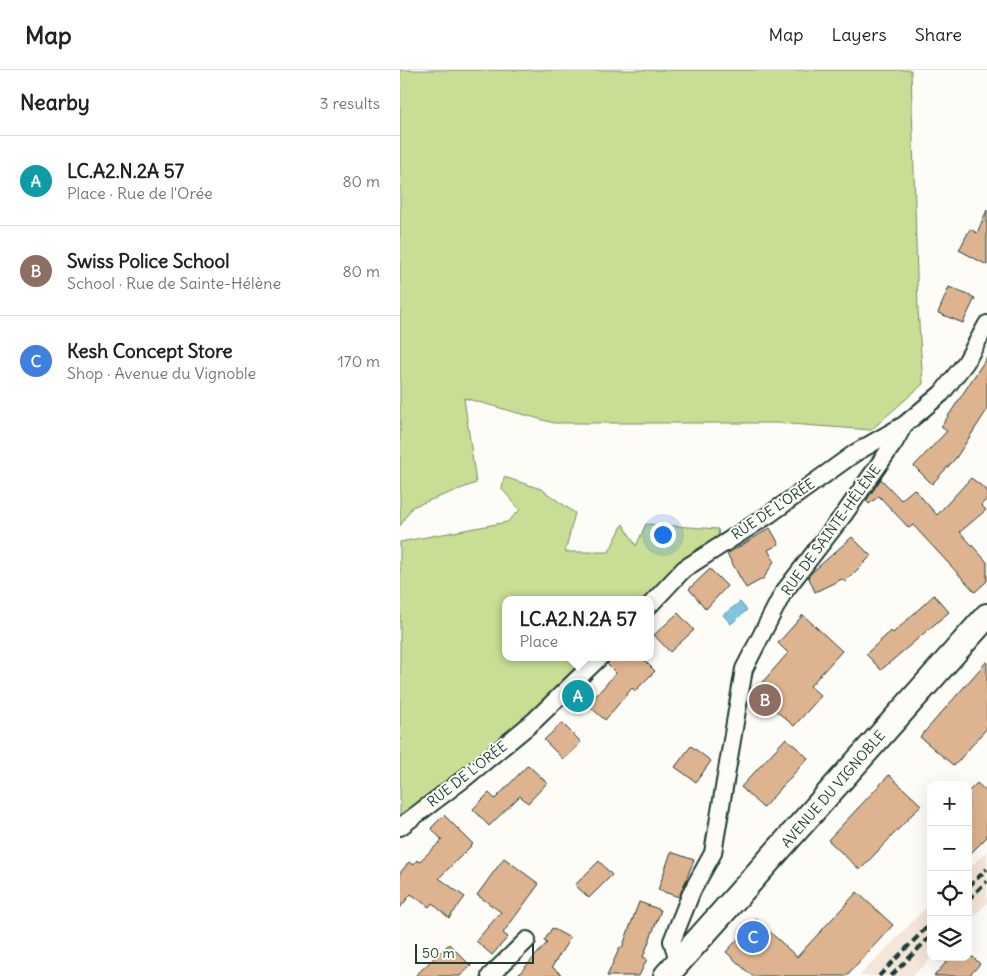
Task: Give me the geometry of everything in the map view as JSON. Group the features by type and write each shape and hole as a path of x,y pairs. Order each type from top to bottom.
{"main road":[{"name":"AVENUE DU VIGNOBLE","path":"672,969 987,616"}],"street":[{"name":"RUE DE SAINTE-HÉLÈNE","path":"672,969 672,940 692,891 713,853 744,669 784,593 845,513 894,443 904,425 942,393 966,362 987,324"},
{"name":"RUE DE L'ORÉE","path":"654,601 684,570 770,514 855,453 904,425"},
{"name":"RUE DE L'ORÉE","path":"400,828 534,721 596,661"},
{"path":"490,976 527,940"}],"shaded area":[{"path":"987,851 987,903 972,918 972,871 972,865"},
{"path":"927,907 928,961 913,976 859,976"}],"green space":[{"path":"400,70 911,70 918,309 923,384 871,430 777,423 554,423 464,398 476,483 412,507 400,526"},
{"path":"504,477 541,489 575,513 565,552 609,552 623,524 636,546 646,524 718,529 720,544 654,597 502,596 502,661 595,661 400,827 400,542 507,522 520,510 502,489"}],"water":[{"path":"740,602 747,610 731,624 723,615"}],"building":[{"path":"987,210 987,265 959,250 970,229 977,233"},
{"path":"949,287 975,298 963,323 938,313"},
{"path":"987,357 987,410 956,458 932,484 914,466 947,431 941,427"},
{"path":"971,478 987,490 987,499 981,505 986,510 960,532 987,562 987,581 975,592 913,525 909,528 879,496 869,504 866,501 881,479 901,500 914,489 937,515"},
{"path":"770,528 779,544 768,550 774,561 764,578 746,588 727,554"},
{"path":"852,537 871,556 845,582 842,579 815,592 808,576"},
{"path":"710,569 727,586 706,609 689,589"},
{"path":"934,595 949,612 881,670 866,654 891,631 893,633"},
{"path":"678,613 694,630 670,652 654,635"},
{"path":"803,615 842,651 810,686 821,696 794,726 754,692 788,653 778,643"},
{"path":"610,661 645,661 655,671 635,691 632,688 605,720 588,705 616,673 607,664"},
{"path":"987,661 987,728 954,766 920,737"},
{"path":"562,723 581,742 564,760 544,740"},
{"path":"786,738 808,758 763,808 741,787"},
{"path":"691,746 711,761 696,782 675,767"},
{"path":"528,765 547,783 528,803 520,796 489,826 473,809 489,793 495,799"},
{"path":"889,775 921,805 860,870 828,840"},
{"path":"977,783 987,792 987,837 972,852 972,826 972,788"},
{"path":"444,815 473,844 439,878 465,897 449,918 432,903 429,907 411,894 400,908 400,873 409,862 413,865 417,860 419,862 442,840 431,828"},
{"path":"671,852 694,860 679,897 658,890"},
{"path":"504,858 539,884 503,933 508,937 492,955 476,941 501,912 477,895"},
{"path":"599,861 612,875 589,898 575,885"},
{"path":"857,892 893,925 846,976 752,976 726,952 756,919 797,957"},
{"path":"639,902 661,910 643,957 647,959 639,976 607,976 620,947 622,948"},
{"path":"552,928 570,938 552,967 563,976 517,976 547,943 544,941"},
{"path":"449,944 471,966 460,976 415,976"},
{"path":"973,957 980,964 969,976 934,976 947,961 972,961"}],"railway":[{"path":"972,883 987,869"},
{"path":"972,896 987,881"},
{"path":"879,976 927,927"},
{"path":"891,976 927,940"}],"place":[{"name":"LC.A2.N.2A 57","path":"578,696"},
{"name":"Swiss Police School","path":"765,700"},
{"name":"Kesh Concept Store","path":"753,937"}]}
